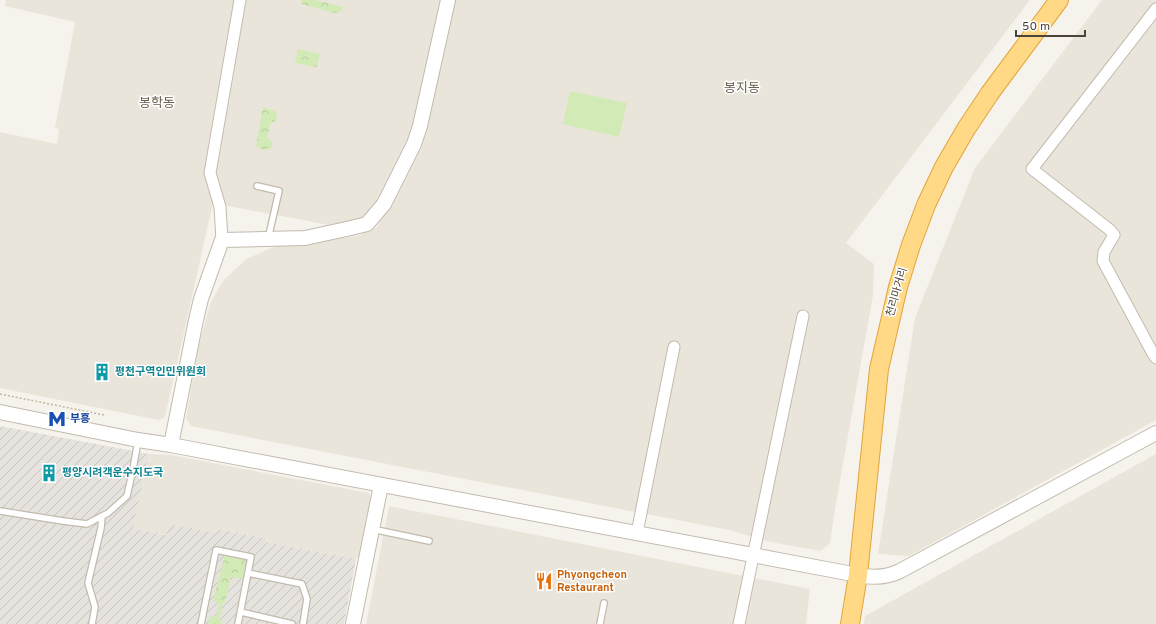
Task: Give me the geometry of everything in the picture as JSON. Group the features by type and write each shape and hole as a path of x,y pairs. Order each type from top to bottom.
{"highway":[{"name":"천리마거리","path":"850,624 858,575 879,369 898,287 911,245 926,205 944,167 966,129 990,93 1059,0"}],"street":[{"path":"172,445 201,299 222,240 220,207 210,173 240,0"},
{"path":"222,240 305,238 367,224 384,204 414,144 420,126 448,0"},
{"path":"1156,9 1032,169 1093,216 1114,235 1104,252 1103,260 1156,358"},
{"path":"739,624 803,316"},
{"path":"637,533 674,346"},
{"path":"0,412 138,440 172,445 858,575 878,577 887,576 900,571 1156,433"},
{"path":"353,624 381,485"}],"lane":[{"path":"257,186 280,191 268,239"},
{"path":"0,511 87,524 108,513 127,496 134,469 138,440"},
{"path":"92,624 95,607 88,582 102,516"},
{"path":"372,529 430,541"},
{"path":"201,624 216,550 251,557 238,624"},
{"path":"248,572 302,584 307,599 302,624"},
{"path":"600,624 604,603"},
{"path":"241,612 292,624"}],"path":[{"path":"0,394 104,415"}],"shaded area":[{"path":"6,0 442,0 413,137 371,214 362,221 334,226 213,203 165,417 159,420 0,388 0,132 57,144 59,129 55,128 75,22 5,6"},
{"path":"453,0 1030,0 846,243 874,264 873,295 830,543 821,551 770,542 729,530 191,426 186,418 198,349 210,304 222,282 246,259 279,245 358,236 377,227 420,142 433,99"},
{"path":"1102,0 1156,0 1156,420 909,556 878,554 915,318 975,168"},
{"path":"0,426 149,454 133,528 166,535 169,524 217,533 218,529 265,538 265,542 356,559 344,624 0,624"},
{"path":"149,454 171,455 369,493 372,500 363,552 356,559 264,542 265,538 218,529 217,533 169,524 166,535 133,528"},
{"path":"1156,454 1156,624 864,624 865,616"},
{"path":"389,506 810,589 806,624 366,624"}],"green space":[{"path":"301,0 315,0 343,7 341,12 334,13 301,4"},
{"path":"298,49 320,54 317,67 295,63"},
{"path":"570,91 627,103 619,137 563,124"},
{"path":"263,107 277,112 275,122 271,122 267,137 272,142 272,148 263,150 256,146"},
{"path":"225,554 246,559 242,579 231,577 225,603 223,602 219,620 222,620 221,624 208,624 210,616 216,617 219,603 213,601"}],"place":[{"name":"평천구역인민위원회","path":"102,372"},
{"name":"부흥","path":"57,419"},
{"name":"평양시려객운수지도국","path":"49,473"},
{"name":"Phyongcheon Restaurant","path":"544,581"}],"district":[{"name":"봉지동","path":"742,89"},
{"name":"봉학동","path":"157,104"}]}
